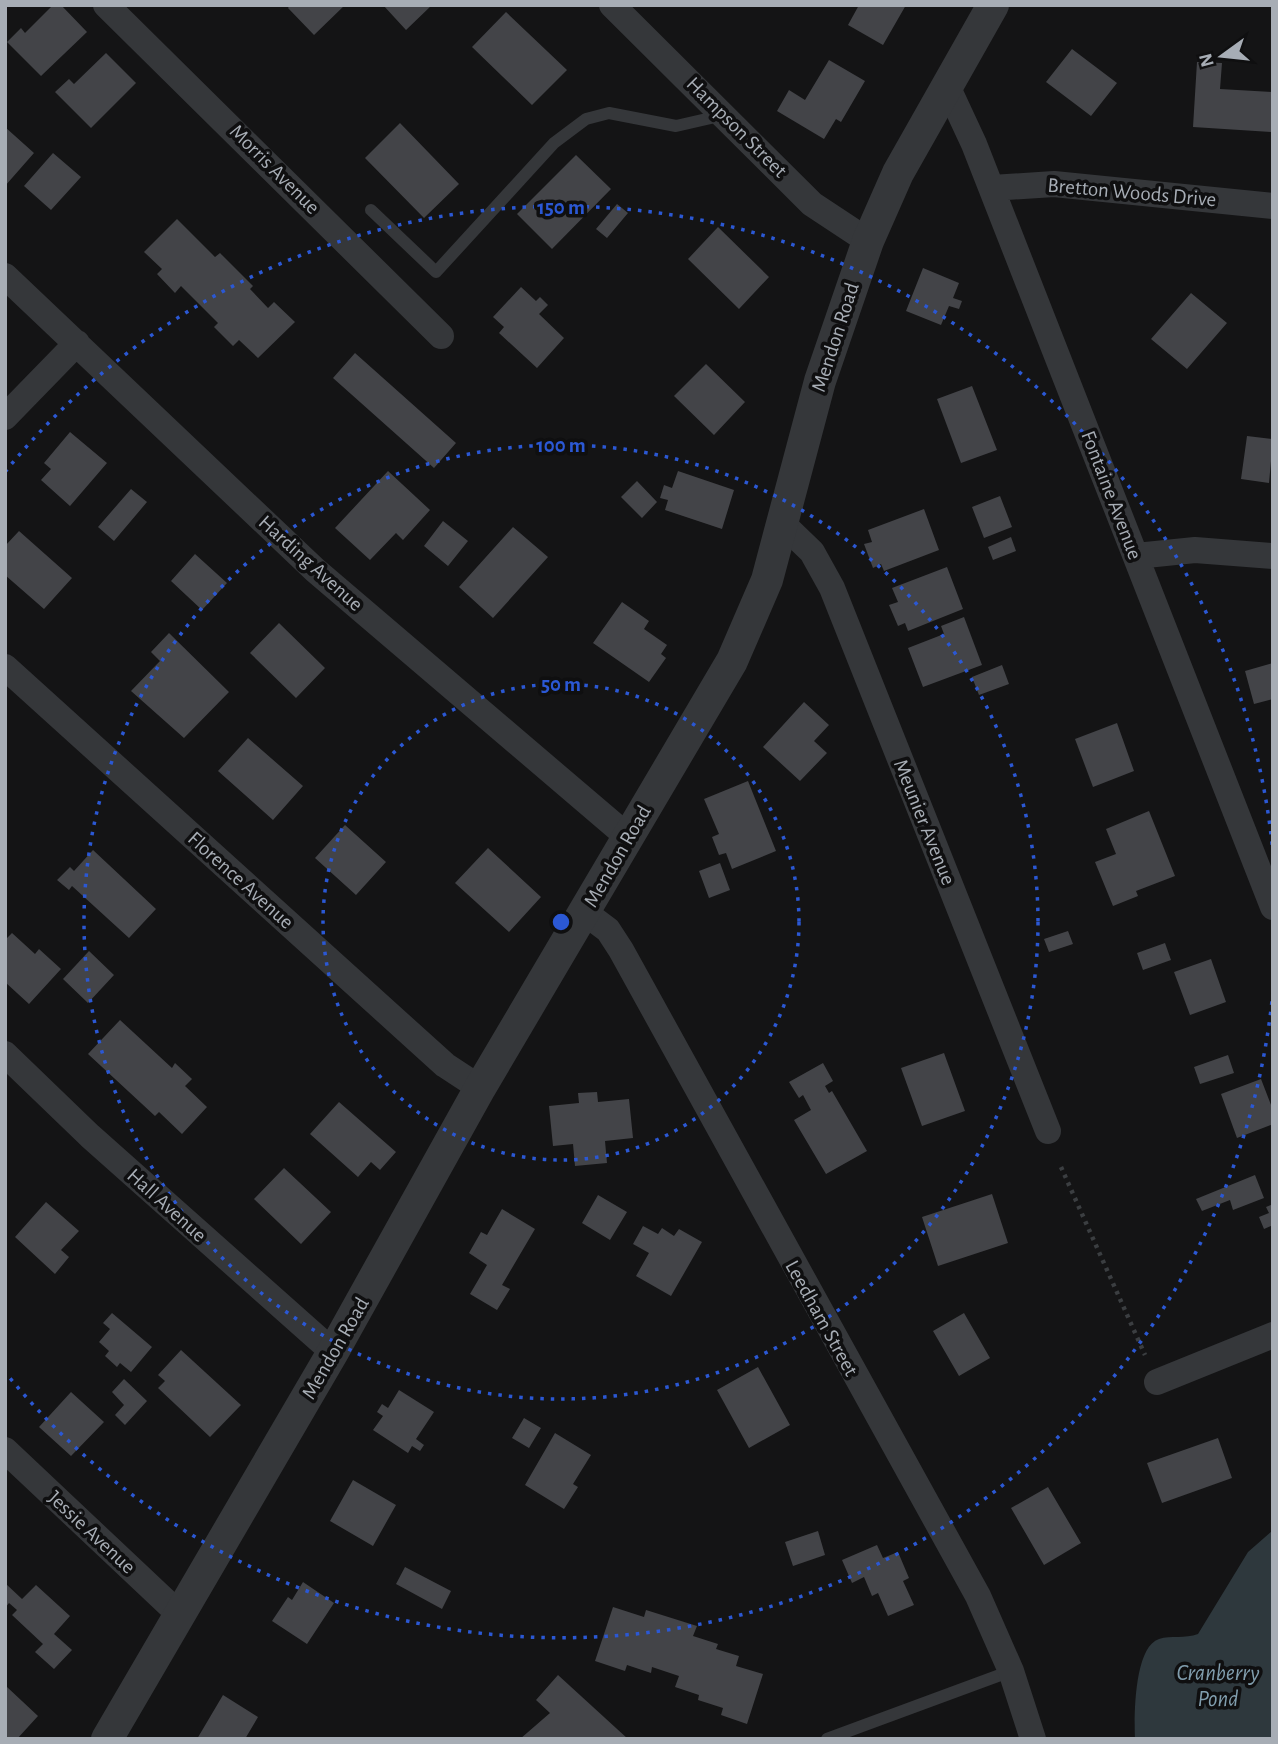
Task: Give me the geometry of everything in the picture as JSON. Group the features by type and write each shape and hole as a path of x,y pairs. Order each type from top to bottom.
{"street":[{"name":"Morris Avenue","path":"106,5 442,336"},
{"name":"Hampson Street","path":"612,5 820,211 868,241"},
{"name":"Mendon Road","path":"107,1739 333,1352 480,1088 747,632 764,591 820,381 868,241 898,173 993,5"},
{"name":"Fontaine Avenue","path":"947,86 968,128 992,188 1273,907"},
{"name":"Bretton Woods Drive","path":"992,188 1054,184 1273,206"},
{"name":"Harding Avenue","path":"5,276 315,570 628,838"},
{"path":"5,417 77,343"},
{"name":"Meunier Avenue","path":"783,524 812,552 832,588 1048,1131"},
{"path":"1136,556 1195,550 1273,556"},
{"name":"Florence Avenue","path":"5,667 445,1065 480,1088"},
{"name":"Leedham Street","path":"584,912 608,930 621,950 978,1597 1012,1671 1033,1739"},
{"name":"Hall Avenue","path":"5,1054 90,1136 333,1352"},
{"path":"1157,1382 1273,1335"},
{"name":"Jessie Avenue","path":"5,1450 179,1614"}],"lane":[{"path":"371,210 436,272 554,143 586,119 609,113 676,126 725,114"},
{"path":"827,1739 1012,1671"}],"path":[{"path":"1061,1167 1157,1382"}],"water":[{"name":"Cranberry Pond","path":"1273,1530 1273,1739 1135,1739 1137,1684 1140,1668 1151,1645 1159,1639 1198,1634 1248,1552"}],"building":[{"path":"53,5 61,5 87,32 41,76 7,42 21,28 25,33"},
{"path":"290,5 345,5 314,35 288,8"},
{"path":"383,5 432,5 406,30"},
{"path":"859,5 906,5 883,45 848,25"},
{"path":"506,12 567,70 532,105 472,47"},
{"path":"1072,49 1117,83 1091,116 1046,82"},
{"path":"106,53 136,83 91,128 55,92 69,79 74,84"},
{"path":"829,60 865,81 841,122 836,119 824,139 777,111 789,90 805,100"},
{"path":"1197,62 1222,63 1220,89 1273,92 1271,132 1193,127"},
{"path":"400,123 459,184 424,218 365,158"},
{"path":"5,127 34,153 5,186"},
{"path":"53,153 81,177 51,210 24,186"},
{"path":"576,155 611,189 552,249 517,214"},
{"path":"617,204 628,213 607,238 596,229"},
{"path":"177,219 215,257 220,253 253,286 250,289 268,308 274,302 295,322 258,358 239,340 233,346 214,327 218,323 181,286 175,293 157,274 162,269 144,252"},
{"path":"718,227 769,277 739,309 688,259"},
{"path":"923,268 959,283 953,298 962,301 959,309 949,306 941,325 906,311"},
{"path":"521,287 536,301 540,297 548,305 539,314 564,338 537,368 499,333 504,327 493,317"},
{"path":"1191,293 1227,323 1187,369 1151,339"},
{"path":"355,353 456,443 434,468 333,378"},
{"path":"706,364 745,402 714,435 674,396"},
{"path":"972,386 997,450 961,463 937,399"},
{"path":"70,432 107,463 70,506 41,480 51,469 44,463"},
{"path":"1247,436 1273,439 1269,483 1241,479"},
{"path":"388,471 430,510 403,540 396,533 370,560 335,528"},
{"path":"678,471 734,490 722,529 665,510 668,500 660,498 664,485 672,488"},
{"path":"637,481 657,502 642,518 621,497"},
{"path":"131,489 147,502 114,541 98,527"},
{"path":"1000,496 1012,527 984,538 972,507"},
{"path":"924,509 939,550 884,571 881,564 873,568 864,544 872,542 868,530"},
{"path":"443,521 468,541 448,566 424,546"},
{"path":"513,527 548,557 493,618 459,587"},
{"path":"19,531 72,578 44,609 5,575 5,546"},
{"path":"1011,537 1016,551 993,560 988,547"},
{"path":"195,554 227,583 202,610 171,581"},
{"path":"947,567 963,609 908,631 905,623 898,626 889,605 898,602 892,588"},
{"path":"622,602 649,621 644,629 667,645 661,654 666,658 649,682 593,643"},
{"path":"964,617 982,665 923,687 908,648 944,634 941,626"},
{"path":"279,623 325,668 296,698 250,653"},
{"path":"169,633 229,692 184,738 131,691 160,661 151,652"},
{"path":"1273,663 1273,699 1254,704 1245,671"},
{"path":"1002,665 1009,684 979,695 972,677"},
{"path":"804,702 829,725 814,741 827,753 800,781 763,747"},
{"path":"1117,723 1134,771 1093,787 1075,739"},
{"path":"248,738 303,786 273,820 218,771"},
{"path":"748,781 776,851 732,869 726,853 719,855 712,837 719,834 704,799"},
{"path":"1149,811 1175,876 1136,891 1138,896 1113,906 1095,862 1116,854 1106,829"},
{"path":"345,825 386,862 356,895 315,858"},
{"path":"488,848 541,897 509,932 455,883"},
{"path":"93,850 156,909 129,938 72,886 69,890 57,880 70,867 74,871"},
{"path":"720,863 730,890 709,898 699,871"},
{"path":"1068,931 1073,944 1049,952 1044,939"},
{"path":"12,933 35,954 39,949 61,969 29,1004 5,982 5,940"},
{"path":"1165,943 1171,960 1143,970 1137,953"},
{"path":"89,951 114,975 88,1003 63,979"},
{"path":"1211,959 1226,1002 1190,1015 1174,972"},
{"path":"120,1020 172,1068 175,1063 192,1079 185,1086 207,1107 182,1134 159,1112 155,1116 88,1054"},
{"path":"944,1053 965,1111 922,1126 901,1068"},
{"path":"1228,1055 1234,1073 1200,1084 1194,1067"},
{"path":"823,1063 833,1081 825,1086 829,1093 832,1091 867,1151 826,1174 794,1120 811,1110 803,1095 799,1098 789,1082"},
{"path":"1261,1079 1273,1110 1273,1124 1237,1138 1221,1094"},
{"path":"597,1092 598,1102 629,1099 633,1138 605,1141 607,1163 575,1166 573,1144 553,1146 549,1106 579,1103 578,1093"},
{"path":"339,1102 396,1152 380,1170 371,1162 358,1177 310,1134"},
{"path":"284,1168 331,1212 301,1244 254,1199"},
{"path":"1255,1175 1264,1198 1233,1210 1230,1200 1202,1211 1196,1199"},
{"path":"992,1194 1008,1243 938,1266 922,1217"},
{"path":"598,1195 627,1212 610,1240 582,1223"},
{"path":"46,1202 79,1231 61,1250 69,1257 55,1274 15,1237"},
{"path":"1273,1204 1273,1225 1264,1229 1259,1217 1269,1213 1266,1207"},
{"path":"502,1209 535,1229 502,1285 510,1289 497,1310 470,1294 487,1265 469,1253 481,1232 487,1235"},
{"path":"643,1226 658,1234 662,1228 674,1236 679,1229 702,1242 671,1296 636,1276 649,1253 633,1244"},
{"path":"112,1313 152,1347 131,1372 120,1363 117,1367 105,1356 109,1351 99,1342 110,1329 103,1323"},
{"path":"964,1313 990,1358 959,1376 933,1331"},
{"path":"181,1350 241,1405 210,1437 158,1388 165,1381 158,1375"},
{"path":"758,1367 790,1425 749,1448 717,1390"},
{"path":"124,1379 147,1401 125,1425 115,1415 124,1405 112,1392"},
{"path":"399,1390 434,1412 416,1439 424,1445 420,1451 412,1446 408,1453 373,1430 383,1416 377,1412 382,1404 388,1408"},
{"path":"71,1392 104,1422 71,1456 39,1427"},
{"path":"524,1418 541,1428 529,1448 512,1438"},
{"path":"555,1433 591,1455 573,1484 578,1487 564,1509 525,1485"},
{"path":"1218,1438 1232,1478 1162,1503 1147,1463"},
{"path":"353,1480 396,1505 373,1546 330,1521"},
{"path":"1048,1487 1081,1543 1044,1565 1011,1508"},
{"path":"818,1531 825,1555 793,1566 785,1542"},
{"path":"877,1545 883,1558 898,1552 909,1578 903,1581 914,1605 888,1616 878,1593 872,1596 864,1577 852,1583 842,1560"},
{"path":"405,1567 451,1591 442,1609 396,1584"},
{"path":"303,1582 334,1603 307,1644 272,1621 288,1597 292,1600"},
{"path":"5,1583 22,1599 36,1585 70,1616 54,1634 72,1650 54,1669 35,1652 43,1644 12,1615 17,1610 9,1603 5,1608"},
{"path":"613,1607 644,1617 646,1610 697,1626 693,1636 718,1644 716,1649 739,1656 736,1666 763,1674 747,1724 721,1715 723,1708 698,1700 699,1695 675,1687 679,1676 652,1667 651,1673 627,1665 625,1671 595,1661"},
{"path":"558,1675 628,1739 520,1739 550,1713 536,1700"},
{"path":"7,1687 38,1716 17,1739 5,1739"},
{"path":"223,1695 258,1717 245,1739 197,1739"}]}
